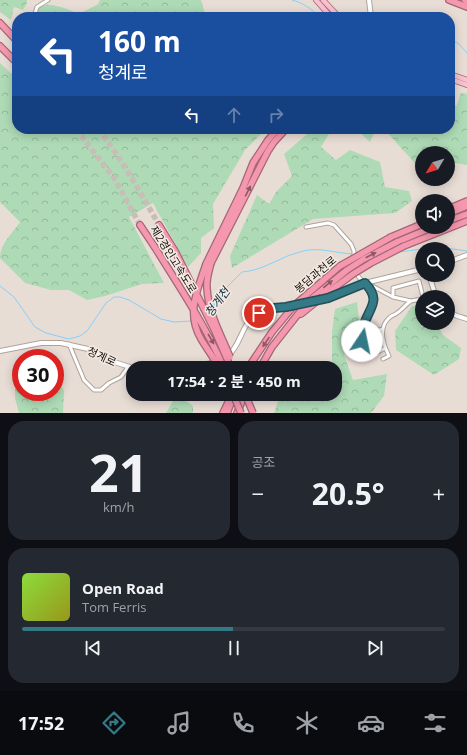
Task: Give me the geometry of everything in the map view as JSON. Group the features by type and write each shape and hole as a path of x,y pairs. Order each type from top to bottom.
{"highway":[{"path":"449,0 467,7"},
{"path":"0,23 12,36"},
{"path":"0,46 12,58"},
{"path":"215,361 200,338 192,317 195,300 208,264 253,163 273,134"},
{"path":"231,361 208,297 208,264 268,151 281,134"},
{"path":"455,206 467,201"},
{"path":"455,211 467,206"},
{"path":"455,218 467,214"},
{"name":"봉담과천로","path":"291,322 354,272 404,246 467,222"},
{"name":"제2경인고속도로","path":"140,224 215,346 221,361"},
{"name":"제2경인고속도로","path":"159,225 176,253 214,329 228,361"},
{"name":"봉담과천로","path":"253,361 272,332 292,308 340,266 390,237 415,227"},
{"name":"봉담과천로","path":"264,361 272,347 308,302 347,270 364,259 416,234"},
{"path":"223,413 230,401"},
{"path":"227,413 231,401"},
{"path":"237,401 241,413"},
{"path":"237,413 242,401"},
{"path":"244,401 248,413"},
{"path":"241,413 246,401"},
{"path":"248,401 253,413"}],"main road":[{"path":"316,0 327,12"},
{"path":"323,0 334,12"},
{"path":"455,76 467,80"},
{"path":"455,81 467,85"}],"street":[{"path":"36,12 38,7 48,0"},
{"path":"369,0 370,12"},
{"path":"306,227 328,223 334,225 351,244 354,251 354,272 371,289 374,301 364,326 361,351 368,354 376,353 385,348"},
{"path":"455,260 465,256"},
{"path":"216,361 226,358 236,346 248,323 259,313 274,308 286,307 328,298 365,283 415,271"},
{"path":"393,297 393,288 419,281 421,290"},
{"path":"365,283 393,297 411,301 415,300"},
{"path":"363,336 377,333 379,330 382,330 390,317 398,313 411,301"},
{"path":"455,315 467,319"},
{"path":"382,330 385,348 389,356 383,359"},
{"name":"청계로","path":"0,351 41,343 69,344 88,349 126,367"},
{"path":"69,344 84,380 94,390 101,390 109,383 121,377 126,371"}],"green space":[{"path":"0,0 27,0 23,10 14,7 11,20 0,12"},
{"path":"100,0 201,0 205,12 83,12 98,4"},
{"path":"46,5 58,6 74,12 35,12 36,8"},
{"path":"0,63 12,74 12,134 261,134 245,150 213,204 214,228 201,238 201,253 188,267 153,203 129,217 164,283 142,284 87,300 69,290 51,290 25,283 0,258 4,244 20,222 0,202"},
{"path":"460,93 467,94 467,165 455,163 455,146 415,146 415,163 389,134 455,134 455,105 457,106"},
{"path":"307,134 329,134 321,147 336,160 350,150 380,162 385,187 409,191 412,201 395,213 313,219 232,268 230,256 257,195 269,204 276,192 292,176 284,154"},
{"path":"361,134 374,134 370,142"},
{"path":"357,302 359,320 344,355 353,380 387,374 384,396 371,413 274,413 278,401 342,401 342,361 332,361 332,332 335,309"},
{"path":"412,306 415,306 415,330 440,330 443,335 461,348 459,359 434,375 396,350 395,331"},
{"path":"16,401 64,401 63,413 19,413"},
{"path":"173,401 186,401 193,406 193,413 166,413"}],"waterway":[{"path":"292,0 307,6 314,12"},
{"path":"455,42 467,53"},
{"name":"청계천","path":"455,249 467,251"},
{"name":"청계천","path":"213,307 225,289 242,272 258,269 288,256 309,250 352,254"},
{"name":"청계천","path":"399,252 415,250"},
{"name":"청계천","path":"0,286 14,297 35,327 46,333 69,339 80,336 87,331 106,303 114,297 129,300 161,319 174,322 192,321"}],"tunnel":[{"path":"80,134 114,178 140,225"},
{"path":"102,134 123,164 159,225"}],"route":[{"path":"259,313 274,308 286,307 328,298 365,283 371,289 374,296 374,306 364,326 362,341"}]}
